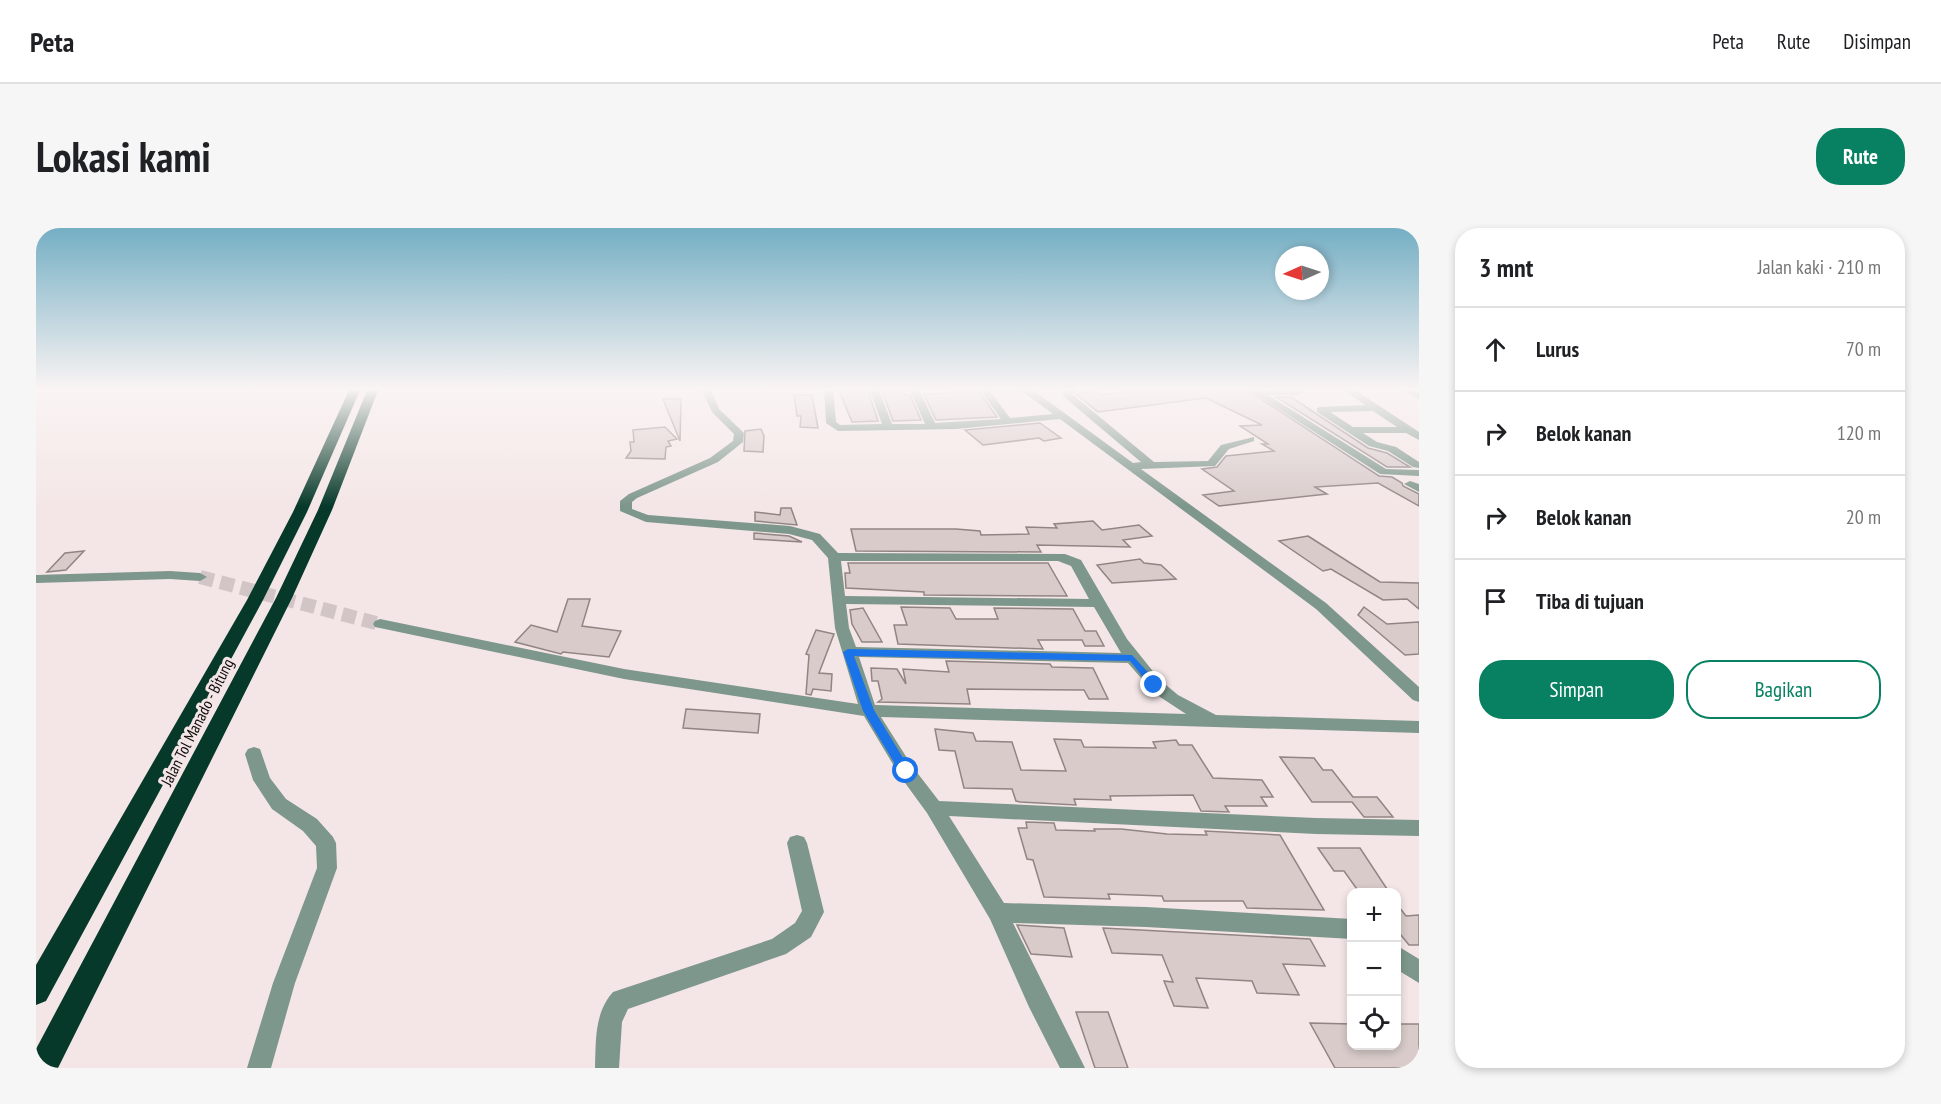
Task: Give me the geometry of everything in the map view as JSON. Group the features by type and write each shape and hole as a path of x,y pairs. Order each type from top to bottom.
{"highway":[{"name":"Jalan Tol Manado - Bitung","path":"36,991 255,600 300,512 338,427"},
{"name":"Jalan Tol Manado - Bitung","path":"42,1068 284,598 325,510 358,427"}],"street":[{"path":"732,427 739,434 738,442 714,460 633,496 626,501 626,511 646,519 805,533 824,544 834,556 837,600 848,652 868,711 906,771 934,808 998,913 1037,999 1073,1068"},
{"path":"1077,427 1320,606 1419,696"},
{"path":"1106,427 1151,465"},
{"path":"1312,427 1383,472 1418,469"},
{"path":"1347,427 1373,444 1399,453 1418,469"},
{"path":"1404,427 1419,437"},
{"path":"1351,430 1407,429"},
{"path":"1130,466 1211,464 1225,447 1250,439"},
{"path":"834,556 1060,557 1076,563 1132,658 1154,685 1172,699 1214,721"},
{"path":"36,579 170,575 200,577"},
{"path":"837,600 1100,603"},
{"path":"380,624 624,674 868,711 1419,727"},
{"path":"848,652 1132,658"},
{"path":"254,754 262,780 279,804 310,825 326,843 327,868 284,983 259,1068"},
{"path":"934,808 1316,826 1419,828"},
{"path":"607,1068 611,1018 615,1005 621,1000 778,947 809,924 813,912 797,843"},
{"path":"998,913 1146,917 1347,929"},
{"path":"1401,959 1419,972"}],"building":[{"path":"665,427 677,439 668,441 671,446 666,447 665,459 626,458 631,451 630,442 634,442 633,430"},
{"path":"674,427 680,427 680,441"},
{"path":"1046,427 1061,438 1044,441 1039,438 983,445 965,430"},
{"path":"1242,427 1304,427 1379,476 1392,477 1419,494 1419,506 1378,483 1315,487 1327,494 1219,506 1203,495 1234,491 1202,469 1217,467 1226,456 1274,451 1262,444 1268,444"},
{"path":"1324,427 1337,427 1368,448 1387,453 1410,467 1387,467"},
{"path":"761,429 764,436 763,452 744,451 745,431"},
{"path":"781,508 791,508 797,525 755,521 755,512 780,515"},
{"path":"1093,521 1102,530 1139,525 1152,536 1123,540 1130,547 1037,545 1041,552 856,551 851,529 956,529 980,531 981,535 1029,534 1026,527 1057,528 1054,524"},
{"path":"754,533 789,536 802,542 754,539"},
{"path":"1308,536 1380,582 1419,583 1419,609 1407,599 1383,600 1331,569 1323,571 1279,541"},
{"path":"84,551 66,570 47,572 65,553"},
{"path":"1140,559 1144,563 1161,565 1176,579 1112,583 1097,565"},
{"path":"848,563 1048,563 1067,596 924,595 924,592 846,588 845,573 850,573"},
{"path":"568,599 590,599 582,626 621,631 609,657 563,652 561,654 515,642 531,625 557,632"},
{"path":"901,607 950,608 956,619 998,619 994,608 1073,609 1085,631 1096,631 1104,646 1085,646 1082,640 1038,640 1043,649 898,644 894,625 907,625"},
{"path":"1364,607 1387,624 1419,622 1419,654 1405,655 1358,615"},
{"path":"863,608 882,642 862,642 852,624 850,610"},
{"path":"816,630 834,634 819,673 832,674 831,691 813,689 811,695 806,694 809,655 806,654"},
{"path":"946,661 1050,664 1052,667 1093,668 1108,699 1089,699 1084,690 967,689 970,704 878,702 882,699 878,681 872,681 871,668 897,669 906,684 903,669 949,672"},
{"path":"686,709 760,714 758,733 683,728"},
{"path":"935,729 973,733 976,741 1012,742 1021,770 1066,771 1054,739 1081,740 1084,747 1156,748 1153,742 1176,740 1179,745 1192,745 1213,778 1262,780 1273,797 1261,797 1267,806 1225,806 1229,812 1201,811 1193,795 1110,796 1111,800 1074,799 1076,805 1020,802 1016,801 1012,789 964,788 955,751 939,750"},
{"path":"1280,757 1314,758 1323,770 1332,770 1353,797 1377,797 1393,817 1364,817 1352,802 1312,802"},
{"path":"1026,822 1054,823 1056,830 1121,829 1167,834 1207,835 1205,831 1280,835 1324,910 1247,908 1243,901 1164,901 1162,896 1108,894 1110,899 1044,897 1033,860 1027,859 1018,828 1027,828"},
{"path":"1318,848 1360,848 1386,888 1356,888 1344,871 1334,871"},
{"path":"1401,910 1406,916 1419,915 1419,945 1409,945 1401,935"},
{"path":"1017,925 1064,928 1072,957 1031,954"},
{"path":"1103,928 1310,939 1325,966 1283,964 1299,995 1257,993 1252,981 1196,978 1208,1008 1174,1006 1164,981 1173,982 1162,955 1112,953"},
{"path":"1076,1012 1108,1012 1128,1068 1095,1068"},
{"path":"1310,1023 1347,1024 1347,1050 1401,1050 1401,1024 1419,1024 1419,1068 1335,1068"}],"tunnel":[{"path":"200,577 380,624"}],"route":[{"path":"906,771 868,711 848,652 1132,658 1154,685"}]}
